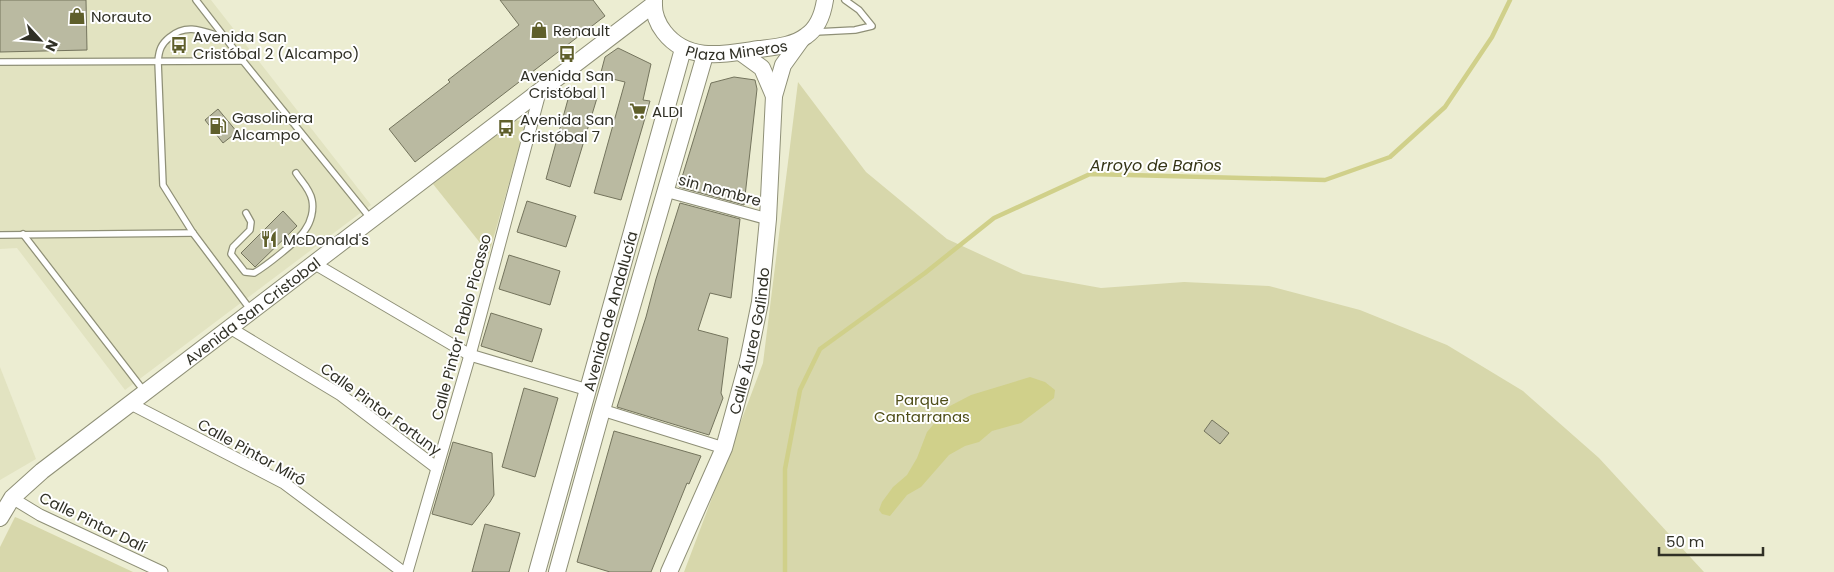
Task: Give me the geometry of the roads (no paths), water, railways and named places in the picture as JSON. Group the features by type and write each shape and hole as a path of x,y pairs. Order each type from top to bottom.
{"street":[{"path":"774,96 784,65 820,20 825,0"},
{"name":"Plaza Mineros","path":"654,2 657,20 672,42 683,49 705,55 783,45 806,36"},
{"name":"Avenida San Cristobal","path":"0,518 12,498 42,471 129,403 315,264 654,2"},
{"name":"Avenida de Andalucía","path":"537,572 683,49"},
{"path":"740,52 762,68 774,96"},
{"name":"Avenida de Andalucía","path":"557,572 705,55"},
{"name":"Calle Pintor Pablo Picasso","path":"407,572 470,356 541,89"},
{"name":"Calle Áurea Galindo","path":"669,572 724,448 748,361 760,302 768,218 774,96"},
{"name":"sin nombre","path":"665,191 768,218"},
{"path":"315,264 470,356 588,390"},
{"name":"Calle Pintor Fortuny","path":"230,328 341,395 437,468"},
{"name":"Calle Pintor Miró","path":"129,403 284,483 403,572"},
{"path":"602,410 724,448"},
{"name":"Calle Pintor Dalí","path":"12,498 40,514 162,572"}],"lane":[{"path":"196,0 372,220"},
{"path":"806,36 872,26 859,10 845,0"},
{"path":"225,38 183,29 177,31 165,41 159,52 162,185 193,233 251,312"},
{"path":"0,62 243,61"},
{"path":"246,213 251,222 250,230 233,247 231,254 245,272 254,273 263,268 304,232 310,221 312,200 308,190 296,173"},
{"path":"0,235 193,233"},
{"path":"23,234 145,392"}],"waterway":[{"name":"Arroyo de Baños","path":"785,572 785,469 800,390 820,349 925,273 994,218 1090,174 1325,180 1390,157 1445,107 1492,37 1510,0"}],"place":[{"name":"Norauto","path":"77,16"},
{"name":"Renault","path":"539,30"},
{"name":"Avenida San Cristóbal 2 (Alcampo)","path":"179,45"},
{"name":"Avenida San Cristóbal 1","path":"567,54"},
{"name":"ALDI","path":"638,111"},
{"name":"Gasolinera Alcampo","path":"218,126"},
{"name":"Avenida San Cristóbal 7","path":"506,128"},
{"name":"McDonald's","path":"269,239"}],"park label":[{"name":"Parque Cantarranas","path":"922,408"}]}
